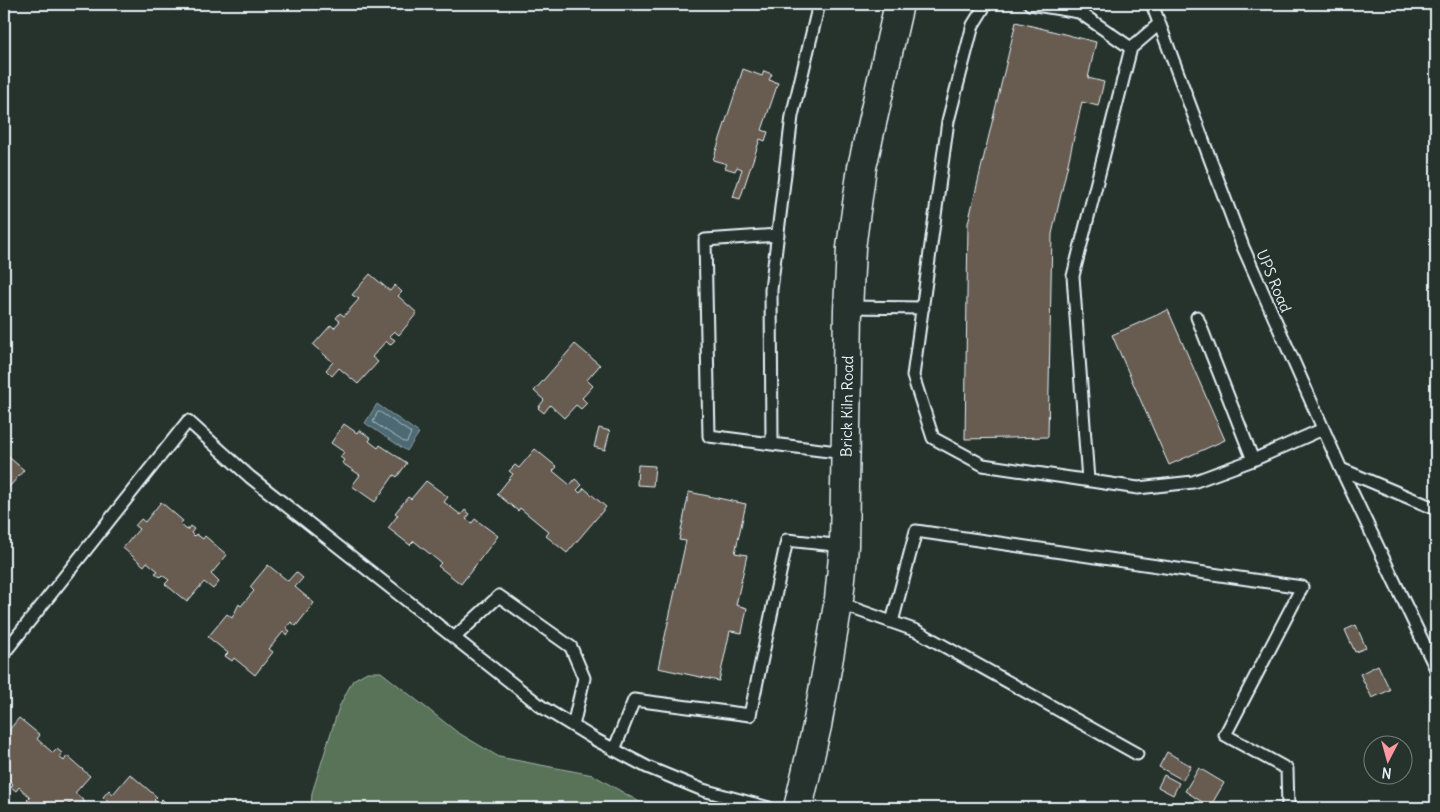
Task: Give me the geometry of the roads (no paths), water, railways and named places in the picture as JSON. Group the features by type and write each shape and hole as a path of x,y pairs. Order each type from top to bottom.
{"street":[{"name":"Brick Kiln Road","path":"798,808 817,726 838,603 844,546 848,307 851,248 862,167 900,4"}],"lane":[{"path":"772,444 771,290 792,116 820,4"},
{"path":"986,4 973,25 948,121 914,376 933,438 983,465 1138,488 1193,482 1253,460 1323,429"},
{"path":"1030,4 1079,12 1131,48"},
{"name":"UPS Road","path":"1152,4 1243,247 1323,429 1436,668"},
{"path":"1088,480 1073,276 1131,48 1159,24"},
{"path":"778,235 705,240 709,436 845,453"},
{"path":"848,307 923,308"},
{"path":"1197,317 1253,460"},
{"path":"4,653 188,421 250,477 542,707 614,750 647,767 703,790 768,808"},
{"path":"1341,468 1436,509"},
{"path":"892,622 916,531 1302,587 1225,735 1287,769 1288,808"},
{"path":"614,750 634,700 750,715 787,540 844,546"},
{"path":"454,638 500,596 571,647 584,678 573,726"},
{"path":"838,603 917,630 1137,754"}],"water":[{"path":"377,404 419,433 407,451 365,423"}]}
